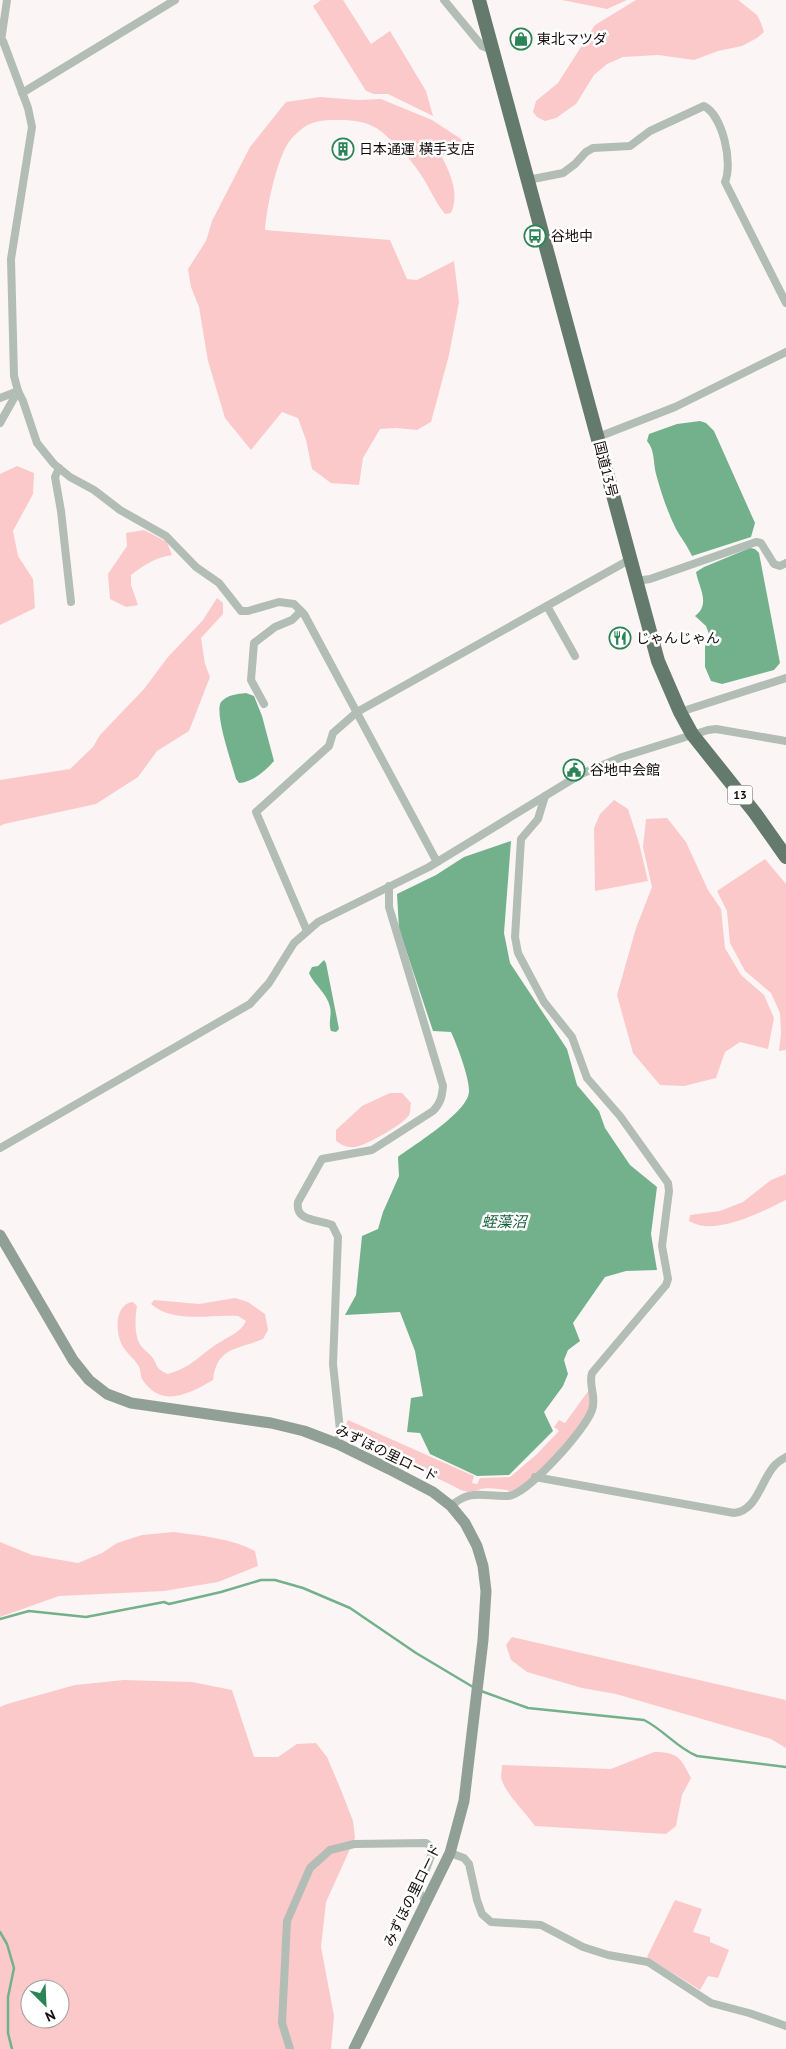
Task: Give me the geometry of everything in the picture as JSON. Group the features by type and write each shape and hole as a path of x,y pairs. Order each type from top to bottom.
{"highway":[{"name":"13","path":"479,0 492,50"},
{"name":"国道13号","path":"492,50 598,437 629,560 658,661 680,712 692,734 755,813 786,857"}],"street":[{"path":"7,0 0,41 3,41 32,127 11,259 14,376 37,443 58,468 70,477 94,490 120,510 166,536 196,568 219,583 241,611 248,612 279,602 294,604 300,611 357,712 437,862"},
{"path":"22,93 176,0"},
{"path":"444,0 482,46 492,50"},
{"path":"528,180 562,173 593,148 630,146 650,131 704,106 714,115 725,142 728,175 725,182 786,303"},
{"path":"598,437 675,407 786,352"},
{"path":"0,398 18,391"},
{"path":"0,423 18,391"},
{"path":"58,468 55,477 61,511 71,602"},
{"path":"636,580 650,580 756,542 761,543 774,564 780,566 786,563"},
{"path":"307,931 256,812 329,746 333,733 357,712 629,560"},
{"path":"547,606 575,656"},
{"path":"264,704 251,680 254,643 275,627 292,620 300,611"},
{"path":"680,712 786,678"},
{"path":"0,1148 250,1004 269,983 294,943 307,931 340,910 437,862 581,774 622,756 692,734 716,729 786,741"},
{"path":"451,1506 466,1495 510,1496 518,1493 552,1464 592,1413 594,1405 590,1385 592,1373 666,1285 668,1279 662,1246 669,1191 668,1183 620,1116 587,1078 572,1037 544,1002 518,953 515,937 521,839 538,819 545,796"},
{"path":"338,1444 340,1430 333,1364 338,1237 332,1225 304,1218 299,1214 297,1209 298,1202 322,1159 372,1150 439,1106 443,1086 389,907 390,886"},
{"name":"みずほの里ロード","path":"0,1235 72,1360 89,1380 107,1394 131,1403 271,1423 304,1431 338,1444 433,1492 451,1506 465,1524 477,1546 483,1566 486,1591 483,1640 464,1801 450,1853 354,2049"},
{"path":"535,1478 734,1513 748,1508 770,1471 786,1457"},
{"path":"290,2049 282,2023 288,1921 310,1868 330,1850 354,1844 426,1843 432,1848 431,1856 418,1891 427,1902"},
{"path":"450,1853 464,1858 469,1864 482,1914 491,1922 541,1925 583,1947 608,1955 648,1962 711,2003 786,2026"}],"shaded area":[{"path":"321,0 343,0 371,44 390,31 426,91 433,116 388,94 374,94 366,91 313,6"},
{"path":"562,0 627,0 607,9"},
{"path":"636,0 738,0 757,15 764,32 742,46 718,51 694,60 658,55 623,57 607,64 594,75 576,104 556,118 545,121 537,117 533,112 536,101 558,83 595,25"},
{"path":"320,97 358,100 381,99 432,120 461,139 463,148 460,153 441,155 453,183 454,191 454,206 451,213 445,214 417,169 403,152 382,132 362,122 326,120 306,126 289,142 276,172 267,210 265,230 390,240 407,279 417,280 454,261 459,302 449,355 431,422 417,430 380,429 363,458 359,485 331,483 312,469 306,440 298,418 282,412 251,450 225,418 208,361 199,307 191,287 188,269 206,241 212,221 250,147 286,102"},
{"path":"17,466 34,473 33,494 13,531 18,556 33,579 35,608 0,625 0,474"},
{"path":"144,530 167,542 172,555 150,562 131,575 131,585 138,605 126,607 110,599 108,574 127,546 126,533"},
{"path":"217,598 223,603 223,614 201,638 205,664 210,677 189,731 157,751 138,777 96,804 0,826 0,780 70,769 93,747 100,735 144,689 168,657 203,620"},
{"path":"614,800 628,809 648,881 595,891 594,828 600,814"},
{"path":"667,818 686,842 708,890 721,909 725,948 741,975 764,995 774,1018 768,1049 740,1042 725,1052 716,1078 684,1086 660,1085 633,1053 617,995 636,928 652,887 643,847 646,819"},
{"path":"765,859 786,884 786,1050 779,1051 781,1033 780,1013 771,993 745,971 730,943 727,911 717,891"},
{"path":"390,1093 402,1093 411,1103 410,1114 406,1119 384,1134 360,1146 347,1147 336,1141 336,1130 362,1106"},
{"path":"786,1174 786,1200 776,1205 725,1225 700,1225 689,1221 690,1215 720,1211 743,1202 771,1180"},
{"path":"235,1298 248,1302 265,1314 268,1330 263,1339 237,1348 224,1355 215,1369 213,1380 185,1394 166,1396 158,1394 150,1388 142,1379 140,1368 120,1341 118,1320 122,1308 133,1302 137,1306 136,1327 139,1342 159,1368 168,1374 191,1364 239,1331 246,1321 238,1316 193,1317 170,1314 151,1304 154,1300 199,1304"},
{"path":"589,1390 590,1407 586,1417 539,1473 510,1492 507,1490 484,1488 466,1492 343,1431 348,1420 474,1476 472,1483 477,1484 480,1478 510,1477 536,1455 559,1431 554,1427 559,1420 565,1423"},
{"path":"174,1532 236,1543 255,1551 258,1566 218,1582 164,1591 59,1596 0,1617 0,1542 32,1555 78,1563 102,1553 117,1543 142,1535"},
{"path":"512,1637 786,1700 786,1748 771,1739 616,1694 582,1688 527,1672 511,1660 506,1645"},
{"path":"124,1680 192,1682 232,1690 254,1757 278,1757 297,1744 316,1743 327,1757 341,1790 353,1821 355,1838 326,1902 321,1947 334,2016 331,2049 0,2049 0,1707 75,1685"},
{"path":"654,1752 674,1755 681,1761 691,1778 682,1795 676,1826 666,1834 535,1826 506,1789 501,1777 502,1765 611,1769"},
{"path":"675,1900 702,1909 693,1932 710,1937 710,1942 729,1950 718,1978 708,1976 700,1990 647,1957"}],"water":[{"path":"700,421 706,423 714,431 755,523 751,537 692,556 676,529 667,508 656,474 653,452 647,441 649,434 677,424"},
{"path":"750,548 755,549 759,553 780,663 774,670 722,684 711,681 705,667 705,647 709,634 706,626 695,616 700,611 703,601 696,572"},
{"path":"246,693 254,696 262,716 274,761 254,778 239,783 236,779 224,739 219,708 221,702 226,698"},
{"name":"蛭藻沼","path":"511,841 504,933 510,963 567,1049 577,1085 599,1111 605,1128 630,1165 657,1187 651,1234 657,1270 626,1271 605,1277 573,1323 580,1341 568,1350 564,1360 568,1374 563,1386 544,1412 553,1431 509,1475 477,1476 430,1454 420,1433 407,1432 411,1398 423,1396 415,1351 400,1312 345,1315 356,1295 362,1236 378,1229 383,1212 399,1176 398,1157 450,1118 466,1100 469,1092 460,1053 451,1032 433,1031 399,929 397,894 436,875 464,857"},
{"path":"324,960 339,1029 336,1032 331,1031 328,1002 309,973 312,967 318,966"}],"waterway":[{"path":"0,1619 29,1611 86,1617 164,1602 169,1604 221,1592 261,1580 275,1580 303,1588 350,1608 416,1653 473,1687"},
{"path":"481,1691 528,1708 644,1720 697,1756 786,1767"},
{"path":"0,1932 7,1944 14,1968 8,1997 8,2033 12,2049"}],"place":[{"name":"東北マツダ","path":"521,39"},
{"name":"日本通運 横手支店","path":"343,149"},
{"name":"谷地中","path":"535,236"},
{"name":"じゃんじゃん","path":"620,638"},
{"name":"谷地中会館","path":"574,770"}]}
